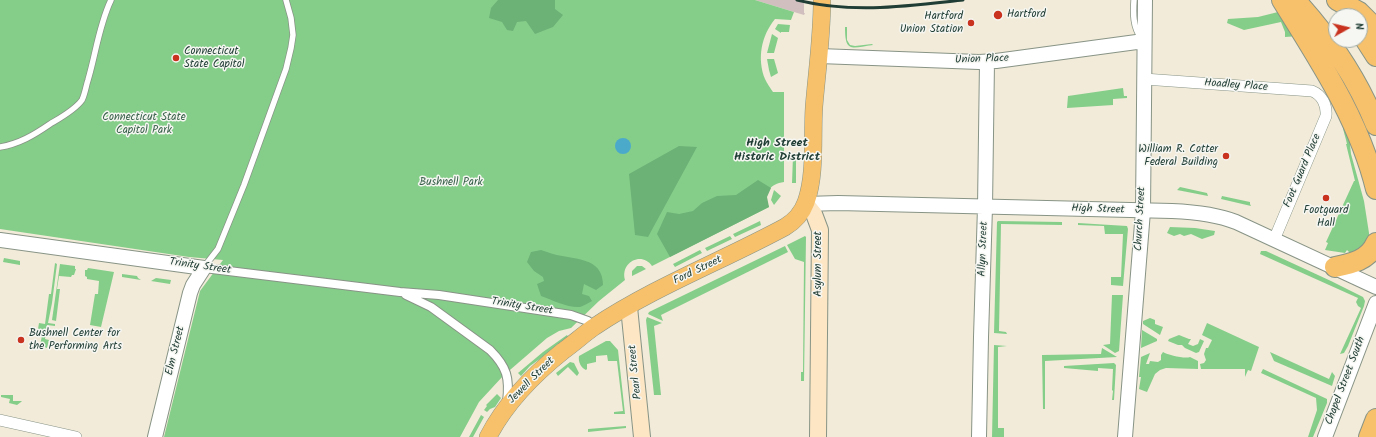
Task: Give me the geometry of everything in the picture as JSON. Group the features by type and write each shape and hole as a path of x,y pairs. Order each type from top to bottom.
{"highway":[{"path":"1282,0 1319,43 1352,76 1376,125"},
{"path":"1295,0 1319,43 1338,93 1358,133 1370,165 1376,189"},
{"path":"1336,0 1342,8"},
{"path":"1336,0 1359,12 1376,29"},
{"path":"1368,43 1374,52"},
{"path":"1334,267 1353,263 1367,256 1376,243"},
{"path":"1369,437 1376,419"}],"main road":[{"path":"806,204 811,180 814,108 822,0"},
{"name":"Ford Street","path":"589,331 648,296 785,227 799,216 806,204"},
{"name":"Asylum Street","path":"806,204 815,216 820,232 818,437"},
{"name":"Pearl Street","path":"629,307 642,437"},
{"name":"Jewell Street","path":"488,437 506,407 546,364 589,331"}],"street":[{"name":"Church Street","path":"1125,437 1143,211 1145,0"},
{"name":"Union Place","path":"819,56 987,62 1144,41"},
{"name":"Allyn Street","path":"979,437 987,62"},
{"name":"Hoadley Place","path":"1144,80 1312,91 1324,102"},
{"name":"Foot Guard Place","path":"1274,240 1326,116 1324,102"},
{"name":"High Street","path":"806,204 838,203 1185,212 1233,221 1376,287"},
{"name":"Trinity Street","path":"0,240 204,268 400,292 439,295 571,315 588,322 589,331"},
{"name":"Elm Street","path":"155,437 190,293 193,285 204,268"},
{"name":"Trinity Street","path":"400,292 431,306 496,356 508,378 506,407"},
{"name":"Chapel Street South","path":"1324,437 1376,303"},
{"path":"0,420 76,437"}],"lane":[{"path":"0,147 14,144 31,136 57,120 79,103 82,99 94,61 103,18 111,0"},
{"path":"204,268 218,249 245,181 288,62 291,48 292,25 286,0"},
{"path":"1134,0 1134,24 1137,32 1144,41"}],"shaded area":[{"path":"755,0 804,0 805,13 804,15"}],"green space":[{"name":"Bushnell Park","path":"0,0 755,0 794,12 791,20 775,19 766,33 761,56 761,64 765,79 773,92 784,92 784,182 775,185 767,193 767,202 769,207 652,266 643,259 638,259 629,264 624,274 625,280 599,301 571,328 559,331 547,338 503,376 479,402 460,437 164,437 200,291 223,260 189,257 0,229"},
{"path":"498,0 555,0 555,9 563,15 553,27 535,34 526,21 517,22 513,31 507,30 502,22 489,18 491,8"},
{"path":"1282,11 1299,36 1285,37 1285,32 1281,22 1244,30 1227,23 1228,19 1258,17"},
{"path":"778,24 790,25 789,32 781,33 775,29"},
{"path":"845,27 847,27 847,40 850,45 873,45 851,47 846,41"},
{"path":"772,34 778,38 774,53 767,53"},
{"path":"767,59 774,59 778,73 771,77 769,70"},
{"path":"1123,88 1124,96 1127,96 1127,98 1113,99 1113,105 1067,108 1068,96"},
{"path":"1343,117 1348,125 1351,154 1364,201 1369,233 1369,238 1364,250 1351,254 1347,250 1345,253 1325,250 1328,243 1326,242 1355,181 1346,144"},
{"path":"679,146 697,147 648,237 635,235 629,174"},
{"path":"793,156 796,156 796,183 792,183"},
{"path":"758,180 771,188 767,197 769,207 670,257 657,234 667,212 679,214 693,211 702,203 717,196 736,195"},
{"path":"1180,187 1207,193 1208,196 1177,190"},
{"path":"774,190 781,196 774,205 771,200"},
{"path":"1222,196 1250,202 1251,206 1221,199"},
{"path":"760,221 761,225 735,237 733,234"},
{"path":"998,221 1062,222 1062,225 1001,224 999,331 1006,332 1007,334 994,333"},
{"path":"1078,223 1127,226 1123,286 1111,285 1111,277 1121,277 1123,234 1105,234 1104,226 1078,225"},
{"path":"1170,227 1195,228 1215,231 1214,235 1202,239 1191,234 1184,236 1180,234 1174,236 1167,233"},
{"path":"730,236 732,239 707,251 705,248"},
{"path":"805,236 804,381 801,381 801,372 803,372 804,262 795,259 787,245"},
{"path":"785,246 788,252 661,315 663,321 648,314 649,312"},
{"path":"541,250 586,261 598,269 602,276 603,285 596,290 584,284 582,294 589,296 592,301 580,307 575,307 541,296 537,284 544,281 543,277 534,271 527,262 531,252"},
{"path":"700,250 702,253 675,267 673,264"},
{"path":"1261,251 1266,251 1363,297 1365,301 1364,306 1344,353 1340,354 1361,308 1356,302 1358,298 1260,254"},
{"path":"4,258 20,261 20,265 3,262"},
{"path":"55,263 57,264 48,323 55,324 55,326 47,325 45,339 49,340 47,348 40,345 42,336 37,335 39,323 45,324"},
{"path":"60,264 75,266 76,269 74,275 71,277 59,276 57,289 60,289 56,321 52,320"},
{"path":"637,266 642,266 646,269 632,276 632,271"},
{"path":"88,268 114,272 101,327 90,325 95,294 98,294 99,281 87,279 85,276 85,270"},
{"path":"122,274 137,276 141,280 122,277"},
{"path":"156,278 171,280 170,284 151,281"},
{"path":"1112,295 1123,295 1119,351 1115,353 1103,345 1110,344"},
{"path":"647,317 662,323 654,326 661,395 654,395 646,320"},
{"path":"1150,318 1155,320 1155,324 1163,327 1160,335 1143,324 1143,321"},
{"path":"1207,323 1259,347 1251,371 1248,370 1245,377 1245,369 1201,369 1200,364 1204,363 1206,360 1204,354 1206,348 1208,348 1212,340 1202,335"},
{"path":"1142,330 1157,339 1157,341 1141,348"},
{"path":"567,335 569,338 530,366 521,376 518,373 543,352"},
{"path":"1179,335 1191,339 1188,344 1193,346 1198,344 1200,339 1204,341 1199,352 1196,353 1182,345 1168,341 1169,339"},
{"path":"606,341 610,341 618,350 625,414 614,414 614,412 623,411 617,361 608,361 607,355 596,356 596,362 587,364 586,370 579,363 579,356"},
{"path":"994,345 1007,346 998,347 998,428 1004,428 1004,437 992,437"},
{"path":"1102,348 1117,357 1045,361 1045,409 1043,409 1042,355 1101,354"},
{"path":"1163,352 1176,356 1190,357 1198,361 1198,369 1166,368 1160,370 1155,374 1147,392 1139,389 1141,377 1139,377 1141,357 1150,353 1146,364 1149,364 1150,361 1158,362 1161,360 1161,355"},
{"path":"1270,352 1329,379 1332,372 1335,376 1332,386 1274,361"},
{"path":"570,362 574,363 579,373 577,376 568,367 558,376 556,373"},
{"path":"1114,363 1116,365 1114,400 1112,400 1113,369 1098,368 1098,371 1064,368 1064,366"},
{"path":"1263,369 1327,399 1327,403 1313,437 1308,437 1317,410 1316,398 1261,373"},
{"path":"497,394 501,398 495,407 487,412 484,410 487,406 486,405"},
{"path":"1,395 13,395 13,401 22,401 17,405 9,403 10,399 1,397"},
{"path":"481,415 484,417 473,437 469,437"},
{"path":"626,426 626,428 588,432 588,429"}],"water":[{"path":"623,138 629,140 631,146 629,152 623,154 617,152 615,146 617,140"}],"railway":[{"path":"797,0 838,7 859,8 880,8 963,0"}],"place":[{"name":"Hartford","path":"998,15"},
{"name":"Hartford Union Station","path":"971,23"},
{"name":"Connecticut State Capitol","path":"176,58"},
{"name":"William R. Cotter Federal Building","path":"1226,156"},
{"name":"Footguard Hall","path":"1326,198"},
{"name":"Bushnell Center for the Performing Arts","path":"21,340"}],"district":[{"name":"High Street Historic District","path":"777,151"}],"park label":[{"name":"Connecticut State Capitol Park","path":"144,124"}]}
